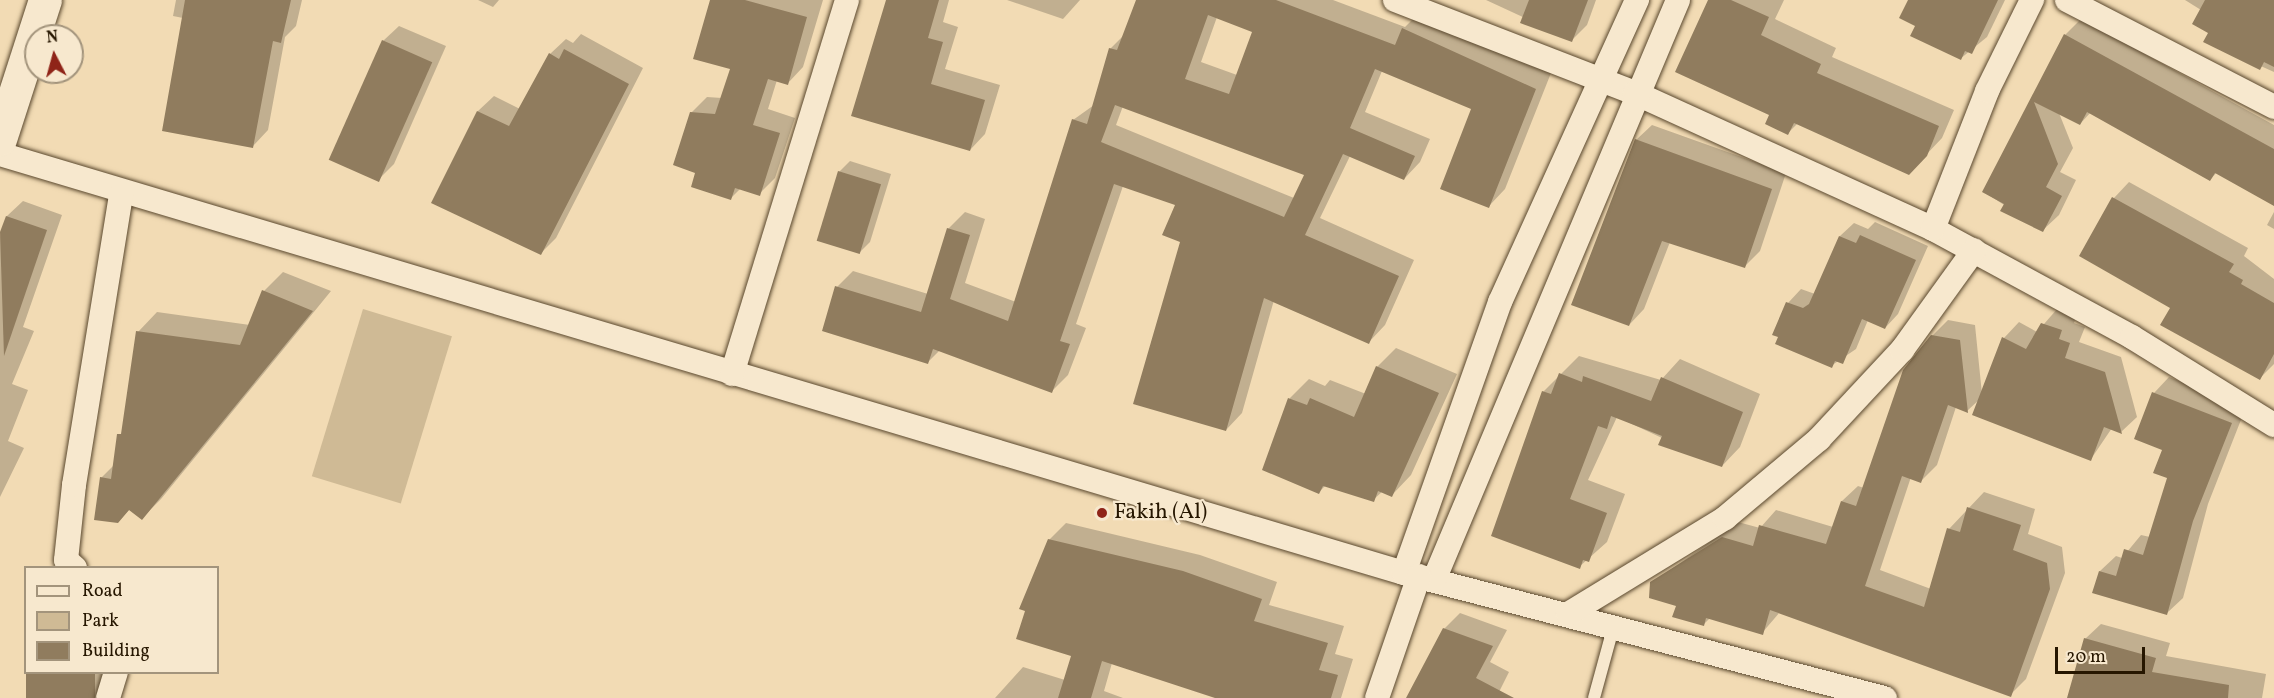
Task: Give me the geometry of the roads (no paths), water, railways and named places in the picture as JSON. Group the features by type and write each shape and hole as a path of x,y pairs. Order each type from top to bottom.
{"street":[{"path":"0,139 15,76 45,0"},
{"path":"732,374 847,0"},
{"path":"1395,0 1600,78 1934,229 2132,337 2274,424"},
{"path":"1377,698 1419,576 1500,302 1637,0"},
{"path":"1419,576 1678,0"},
{"path":"1934,229 1987,91 2032,0"},
{"path":"2067,0 2274,107"},
{"path":"0,154 121,194 1419,576 1614,625 1885,698"},
{"path":"74,566 66,560 74,485 121,194"},
{"path":"1568,614 1675,553 1804,453 1902,350 1974,250"},
{"path":"108,698 115,674"}],"lane":[{"path":"1594,698 1614,625"}],"place":[{"name":"Fakih (Al)","path":"1102,513"}]}
